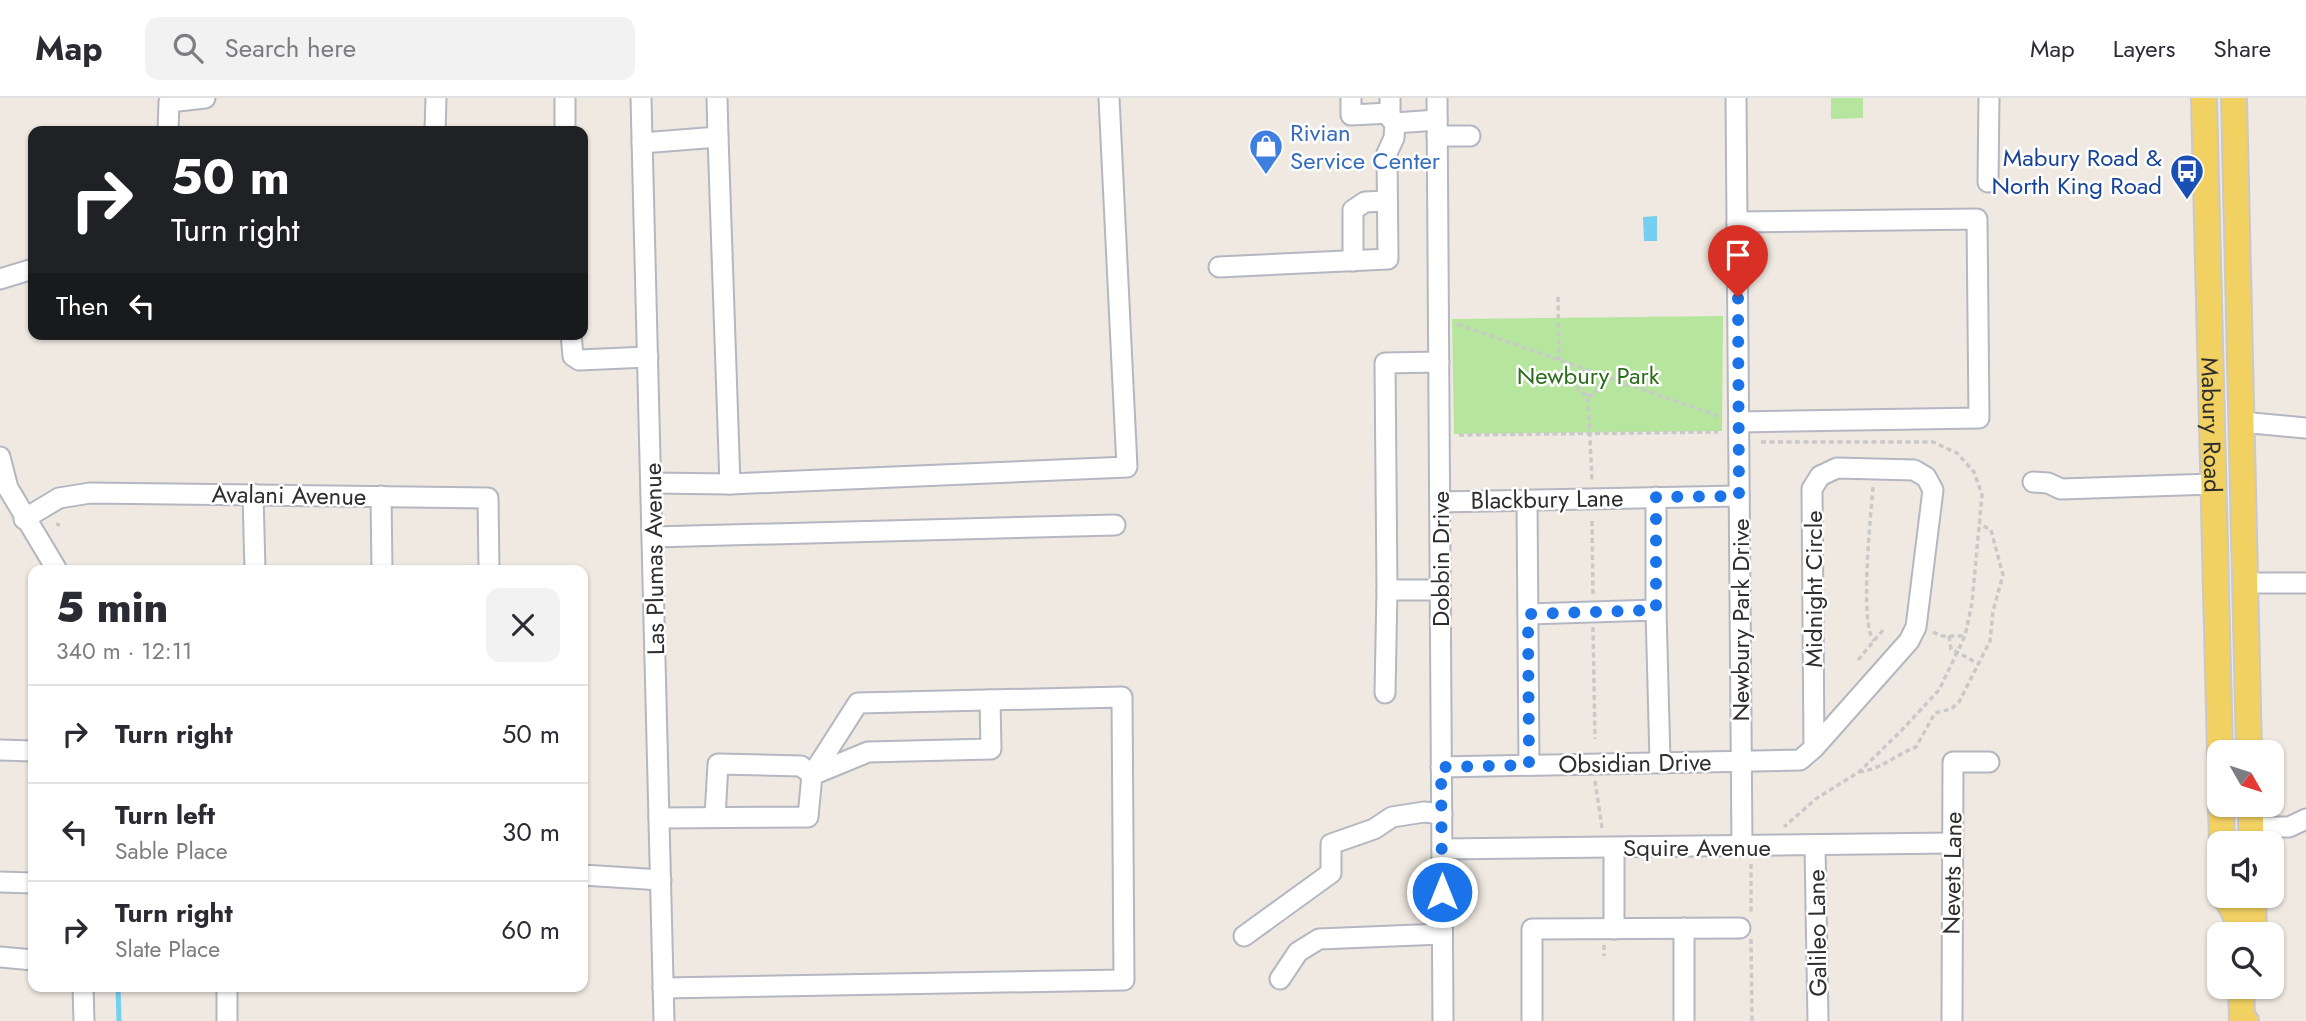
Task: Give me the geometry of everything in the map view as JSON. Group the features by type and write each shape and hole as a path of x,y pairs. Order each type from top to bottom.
{"main road":[{"name":"Mabury Road","path":"2204,98 2220,740"},
{"name":"Mabury Road","path":"2234,98 2249,740"},
{"path":"2225,999 2226,1021"},
{"path":"2241,999 2242,1018 2246,1021"},
{"path":"2255,999 2256,1021"}],"street":[{"path":"169,126 170,102 205,98"},
{"path":"435,126 436,98"},
{"path":"565,98 565,126"},
{"name":"Las Plumas Avenue","path":"641,98 664,1021"},
{"path":"717,98 730,484"},
{"path":"652,483 730,484 1127,467 1110,98"},
{"path":"1351,98 1351,115 1391,112 1470,136"},
{"name":"Dobbin Drive","path":"1437,98 1443,1021"},
{"name":"Newbury Park Drive","path":"1736,98 1742,847"},
{"path":"1988,182 1989,98"},
{"path":"1219,267 1388,259 1387,153 1394,138 1391,112"},
{"path":"642,143 718,137"},
{"path":"1353,261 1353,210 1365,202 1387,201"},
{"path":"1737,222 1978,219 1979,418 1739,422"},
{"path":"0,279 28,271"},
{"path":"572,340 573,356 579,360 649,357"},
{"path":"1385,693 1385,363 1439,362"},
{"path":"2241,422 2306,428"},
{"path":"0,457 4,488 54,565"},
{"name":"Midnight Circle","path":"1741,761 1800,760 1814,748 1909,641 1916,627 1933,490 1926,477 1914,470 1837,468 1820,476 1812,489 1814,748"},
{"path":"2033,482 2048,483 2061,489 2213,484"},
{"name":"Avalani Avenue","path":"24,519 59,498 90,493 488,498 489,565"},
{"path":"253,494 255,565"},
{"path":"381,496 382,565"},
{"name":"Blackbury Lane","path":"1440,502 1739,496"},
{"path":"1656,497 1660,761"},
{"path":"1527,500 1529,765"},
{"path":"653,537 1115,525"},
{"path":"2245,583 2306,583"},
{"path":"1387,590 1440,590"},
{"path":"1528,614 1656,610"},
{"path":"659,818 808,817 813,775 858,704 1122,697 1124,980 663,988"},
{"path":"813,775 868,752 991,749 989,700"},
{"path":"0,750 28,751"},
{"name":"Obsidian Drive","path":"1441,767 1741,761"},
{"name":"Nevets Lane","path":"1952,1021 1953,762 1989,762"},
{"path":"719,817 718,764 801,766 813,775"},
{"path":"1244,936 1331,873 1331,844 1374,830 1392,817 1424,812 1441,814"},
{"path":"2251,825 2289,827 2306,819"},
{"name":"Squire Avenue","path":"1442,849 1952,844"},
{"name":"Galileo Lane","path":"1815,846 1818,1021"},
{"path":"1614,848 1614,929"},
{"path":"588,876 661,880"},
{"path":"0,882 28,883"},
{"path":"1684,928 1684,1021"},
{"path":"1532,1021 1532,929 1740,928"},
{"path":"1280,979 1298,952 1319,939 1442,934"},
{"path":"0,957 28,960"},
{"path":"83,992 84,1021"},
{"path":"227,992 227,1021"}],"path":[{"path":"1558,297 1559,360"},
{"path":"1458,324 1718,416"},
{"path":"1585,369 1578,389 1588,396"},
{"path":"1588,396 1595,394 1604,375"},
{"path":"1588,396 1592,486"},
{"path":"1459,435 1718,432"},
{"path":"1761,442 1933,442 1957,453 1974,472 1982,495 1972,603 1965,636 1939,690 1859,772 1816,798 1785,826 1774,828"},
{"path":"1872,478 1867,611 1869,636 1874,641"},
{"path":"1592,521 1593,600"},
{"path":"1859,772 1875,770 1904,750 1916,747 1935,713 1951,709 1959,702 1979,664 1990,641 1993,611 2003,575 1991,530 1980,524"},
{"path":"1593,622 1594,739"},
{"path":"1916,627 1948,636 1965,636"},
{"path":"1858,660 1884,630"},
{"path":"1948,636 1951,649 1979,664"},
{"path":"1595,775 1602,828"}],"green space":[{"path":"1831,98 1863,98 1863,118 1831,119"},
{"name":"Newbury Park","path":"1723,316 1722,431 1454,434 1452,319"}],"water":[{"path":"1657,216 1657,241 1644,241 1643,217"}],"waterway":[{"path":"118,992 119,1021"}],"place":[{"name":"Rivian Service Center","path":"1266,176"},
{"name":"Mabury Road & North King Road","path":"2187,201"}],"route":[{"path":"1442,892 1441,767 1529,765 1528,614 1656,610 1656,497 1739,496 1738,297"}]}
